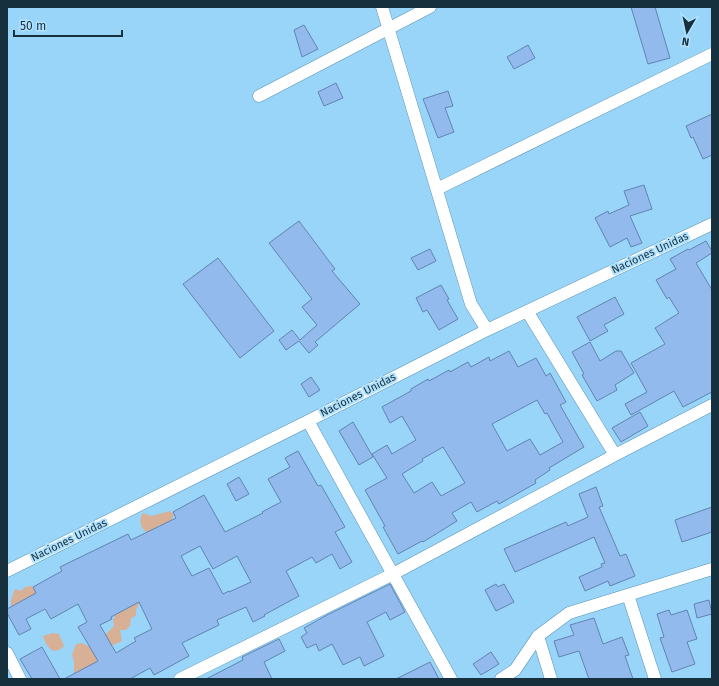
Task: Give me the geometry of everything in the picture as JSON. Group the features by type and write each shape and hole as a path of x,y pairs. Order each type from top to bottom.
{"street":[{"path":"382,7 471,304 487,330"},
{"path":"259,96 430,7"},
{"path":"437,189 712,54"},
{"name":"Naciones Unidas","path":"7,571 487,330 712,224"},
{"path":"527,311 615,455"},
{"path":"180,679 393,574 615,455 712,405"},
{"path":"308,421 451,679"},
{"path":"500,679 515,670 538,636 569,613 712,569"},
{"path":"628,595 655,679"},
{"path":"538,636 551,679"},
{"path":"7,653 20,679"}],"shaded area":[{"path":"170,511 174,515 168,526 159,525 152,532 148,532 143,529 140,519 143,513 151,516"},
{"path":"31,586 36,588 38,595 29,601 24,599 17,608 11,606 11,600 15,589 21,591 25,587"},
{"path":"141,599 136,610 136,616 131,618 130,626 126,630 120,630 122,641 111,646 105,635 114,626 113,620 115,615"},
{"path":"53,633 59,634 64,646 59,650 53,651 49,648 43,636"},
{"path":"82,643 94,649 98,653 96,665 78,678 74,673 74,661 72,655 76,644"}],"building":[{"path":"631,7 655,7 670,58 648,64"},
{"path":"304,25 318,49 302,57 294,30"},
{"path":"528,45 535,58 514,69 507,57"},
{"path":"336,83 343,98 324,106 318,92"},
{"path":"448,91 453,106 445,108 454,132 438,138 423,99"},
{"path":"712,114 712,155 703,159 686,126"},
{"path":"644,185 652,209 630,216 642,243 631,247 627,238 610,247 595,218 608,211 609,214 629,205 624,191"},
{"path":"299,221 335,269 332,271 360,304 315,342 318,345 309,353 299,341 286,350 279,340 292,330 300,340 317,325 302,307 312,299 269,243"},
{"path":"706,241 712,253 696,263 712,290 712,392 683,407 674,391 631,415 625,404 647,392 631,363 665,344 655,328 679,313 669,297 667,299 656,280 676,269 670,259"},
{"path":"430,249 436,261 418,270 411,258"},
{"path":"218,258 274,331 240,358 183,284"},
{"path":"441,285 449,299 447,300 458,319 439,330 427,310 423,312 416,298"},
{"path":"615,297 624,314 604,325 608,331 590,341 577,317"},
{"path":"590,342 600,361 616,351 621,351 634,373 615,385 617,390 597,401 582,375 584,374 572,352"},
{"path":"509,351 518,367 536,358 546,376 550,373 566,402 560,405 584,447 549,468 550,470 535,480 536,483 499,504 497,501 477,512 471,502 452,513 457,521 423,542 422,541 398,554 383,527 385,526 365,490 387,478 372,454 387,445 392,454 416,440 402,416 390,423 382,407 411,391 411,389 428,379 429,381 449,370 450,372 468,362 471,367 489,357 490,361","holes":["537,400 545,414 547,413 563,442 540,455 530,439 507,451 492,424","443,447 465,483 441,496 432,482 414,493 402,474 423,461 422,459"]},
{"path":"311,377 320,390 309,397 301,384"},
{"path":"640,412 648,426 621,442 612,428"},
{"path":"353,422 373,457 359,465 339,431"},
{"path":"298,451 318,486 321,485 345,527 335,532 352,562 340,569 332,554 316,563 312,557 286,571 299,596 253,622 246,607 217,620 219,625 182,643 189,656 154,675 150,668 130,679 64,679 98,661 78,627 87,622 78,604 51,619 45,609 26,619 31,629 19,635 7,613 7,609 36,593 33,587 62,571 60,567 128,534 131,540 176,518 173,512 204,495 225,532 281,502 268,479 290,467 285,458","holes":["200,546 213,569 237,556 251,582 223,594 209,568 192,576 181,556","139,602 152,629 134,638 136,641 116,653 100,625 112,619 111,617"]},
{"path":"239,477 249,494 236,501 227,484"},
{"path":"596,487 603,506 599,507 620,556 626,554 635,576 610,586 608,581 585,591 579,577 602,567 601,564 605,563 594,537 515,572 504,549 566,522 568,526 588,517 579,494"},
{"path":"712,507 712,532 682,542 675,520"},
{"path":"390,584 405,612 390,620 386,612 367,622 384,656 364,666 360,657 343,665 332,644 319,651 316,644 307,648 301,637 307,633 304,628"},
{"path":"496,584 498,587 504,584 514,602 496,611 485,590"},
{"path":"709,600 712,614 697,618 694,604"},
{"path":"669,610 671,615 687,610 697,639 687,642 695,664 672,672 660,638 664,637 657,614"},
{"path":"594,618 603,644 622,637 629,655 625,656 633,679 589,679 579,651 559,657 554,641 574,635 570,625"},
{"path":"279,639 285,651 264,662 272,679 206,679 243,660 242,657"},
{"path":"42,647 60,679 32,679 20,659"},
{"path":"491,652 499,664 481,675 473,664"},
{"path":"430,662 439,679 396,679"}]}
